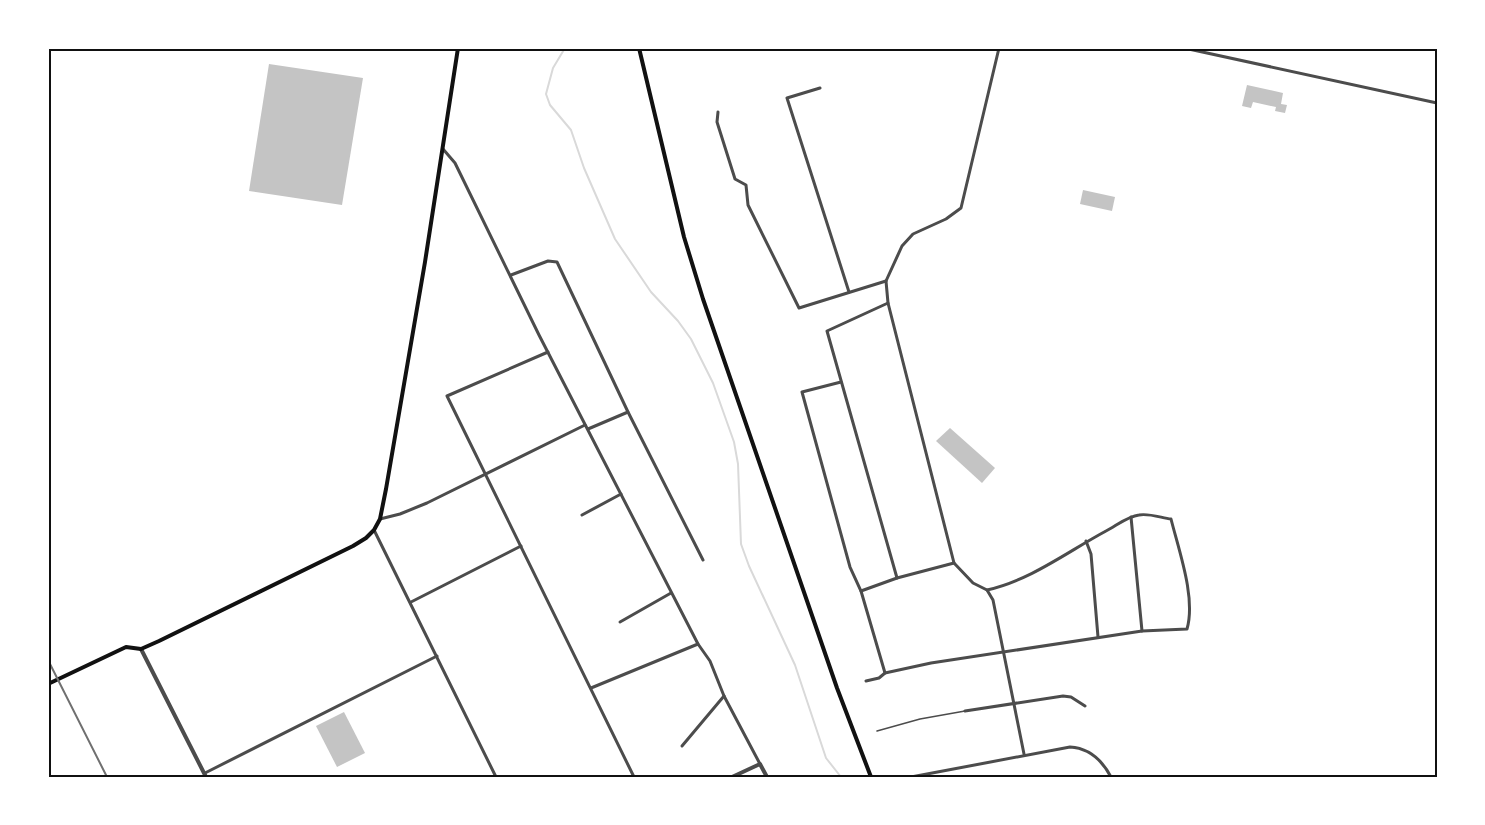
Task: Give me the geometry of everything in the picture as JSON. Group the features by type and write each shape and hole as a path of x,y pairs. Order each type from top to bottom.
{"main road":[{"path":"48,684 126,646 141,649 354,546 374,530 380,519 415,322 458,48"},
{"path":"639,48 684,237 703,299 851,728 871,777"}],"street":[{"path":"999,48 961,208 946,219 912,234 902,246 886,281 888,303 954,562 969,579 987,590 996,609 1024,754"},
{"path":"1184,48 1437,103"},
{"path":"820,88 787,98 849,291"},
{"path":"718,112 717,122 735,179 746,185 748,206 799,308 886,281"},
{"path":"443,149 455,163 585,425 698,644 710,661 724,696 767,777"},
{"path":"511,275 548,261 557,262 628,412 703,560"},
{"path":"888,303 827,331 897,578"},
{"path":"548,351 447,396 634,777"},
{"path":"841,382 802,393 850,567 861,591 885,673"},
{"path":"588,429 628,412"},
{"path":"380,519 427,503 585,425"},
{"path":"582,515 621,495"},
{"path":"866,681 879,678 885,673 931,663 1142,631 1187,629 1189,622 1188,590 1171,519 1140,514 1086,541 1031,575 987,590"},
{"path":"1131,518 1142,631"},
{"path":"374,530 496,777"},
{"path":"1086,541 1091,554 1098,638"},
{"path":"411,602 521,546"},
{"path":"861,591 954,562"},
{"path":"620,622 671,592"},
{"path":"591,689 698,644"},
{"path":"141,649 206,775 437,656"},
{"path":"682,746 724,696"},
{"path":"965,711 1063,696 1085,706"},
{"path":"911,777 1070,747 1088,750 1107,769 1111,777"},
{"path":"732,777 760,764"}],"lane":[{"path":"877,731 920,719 965,711"}],"building":[{"path":"269,64 363,78 342,205 249,191"},
{"path":"1247,85 1283,93 1281,104 1287,105 1285,113 1275,111 1276,107 1253,102 1251,108 1242,106"},
{"path":"1083,190 1115,197 1112,211 1080,204"},
{"path":"950,428 995,468 982,483 936,441"},
{"path":"344,712 365,753 337,767 316,726"}],"waterway":[{"path":"565,48 553,68 546,94 550,105 571,130 584,168 615,239 651,292 691,339 713,383 734,442 738,464 741,544 795,665 826,758 841,777"}],"railway":[{"path":"48,660 107,777"}]}
